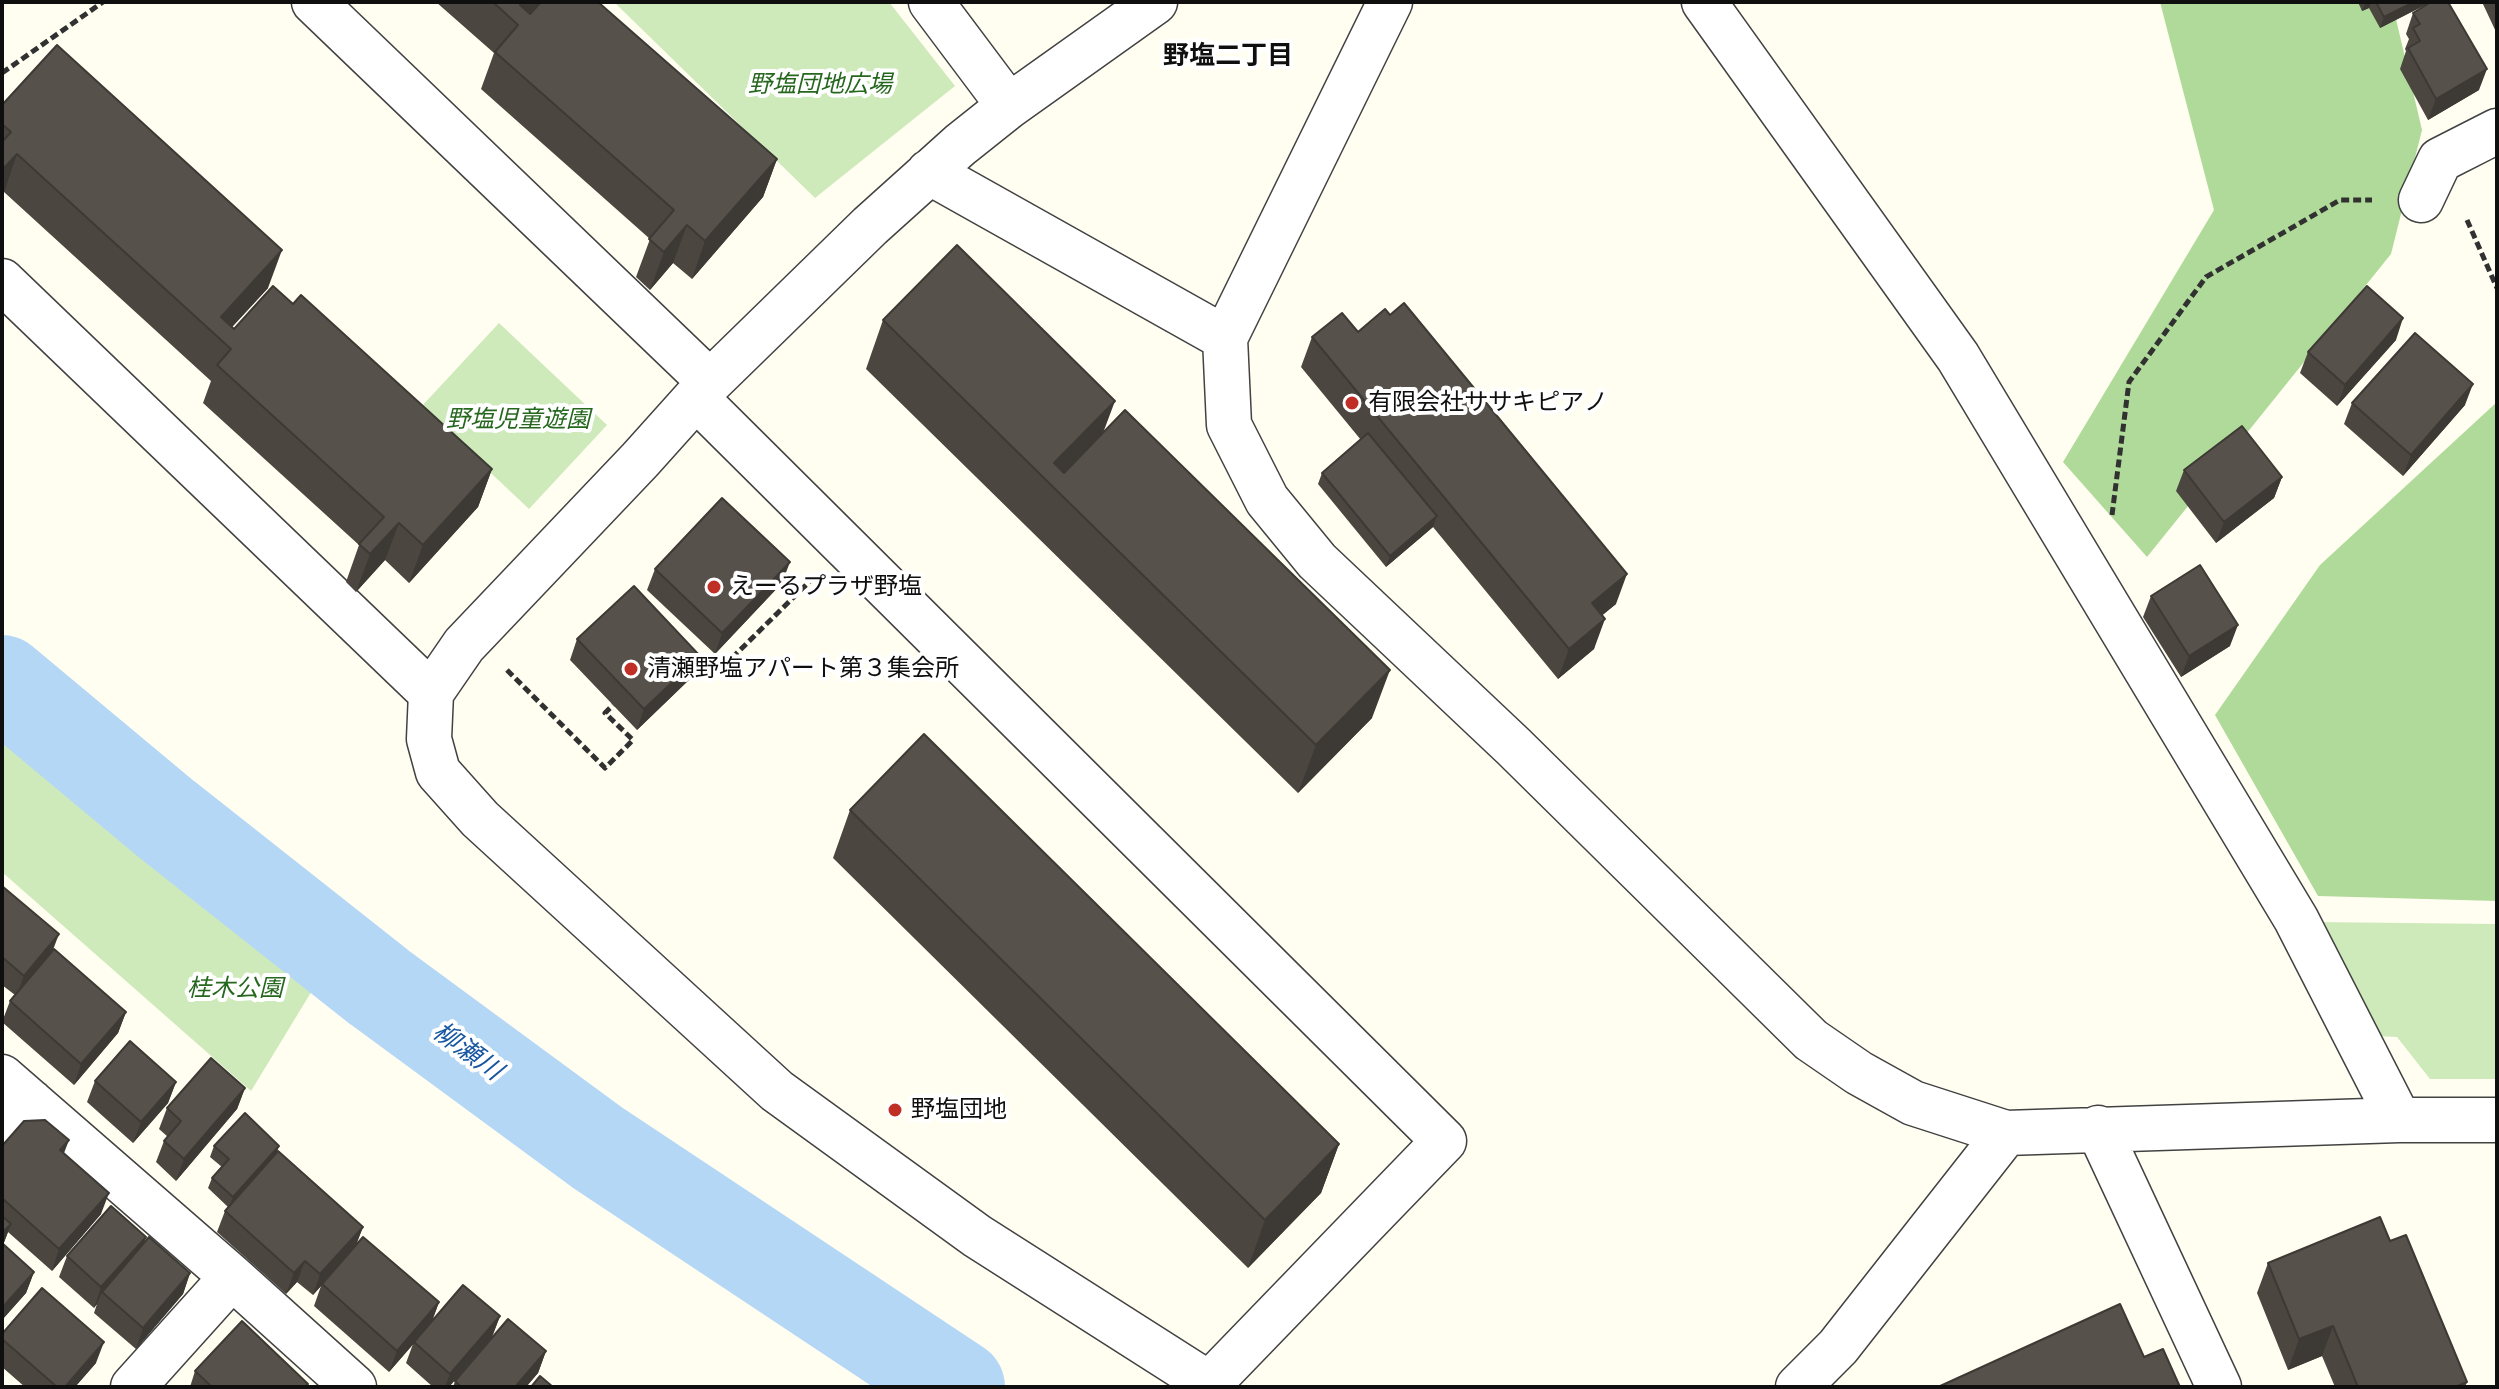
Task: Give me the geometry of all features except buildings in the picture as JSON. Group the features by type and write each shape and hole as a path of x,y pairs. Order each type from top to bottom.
{"street":[{"path":"314,2 703,390 845,546 1444,1141 1211,1386 977,1236 777,1091 480,819 438,772 429,739 431,693 472,635 703,390 929,172 1009,106 1155,2"},
{"path":"931,2 1009,106"},
{"path":"1390,2 1225,338 1229,425 1267,500 1317,561 1514,747 1811,1040 1859,1073 1913,1103 2006,1133 2399,1120 2497,1120"},
{"path":"1704,2 1958,357 2296,919 2399,1120"},
{"path":"2421,200 2440,160 2497,131"},
{"path":"929,172 1225,338"},
{"path":"2,281 431,693"},
{"path":"2,1135 17,1090 354,1387"},
{"path":"2098,1128 2219,1387"},
{"path":"1798,1387 1838,1347 2006,1133"},
{"path":"133,1387 232,1277"}],"path":[{"path":"2,73 103,2"},
{"path":"2440,160 2497,288"},
{"path":"2095,586 2116,498 2129,382 2206,277 2340,200 2421,200"},
{"path":"732,658 845,546"},
{"path":"472,635 605,768 633,740 605,713 613,705"}],"green space":[{"name":"野塩団地広場","path":"614,2 889,2 955,86 815,198"},
{"path":"2160,2 2392,2 2422,130 2391,254 2147,557 2063,462 2214,210"},
{"name":"野塩児童遊園","path":"499,323 607,425 529,509 421,407"},
{"path":"2497,402 2497,901 2318,896 2215,715 2320,565"},
{"name":"桂木公園","path":"2,703 321,976 251,1091 2,872"},
{"path":"2313,922 2497,924 2497,1079 2430,1079 2397,1037 2375,1036"}],"waterway":[{"name":"柳瀬川","path":"2,682 165,818 379,987 598,1148 958,1387"}],"place":[{"name":"有限会社ササキピアノ","path":"1352,403"},
{"name":"えーるプラザ野塩","path":"714,587"},
{"name":"清瀬野塩アパート第３集会所","path":"631,669"},
{"name":"野塩団地","path":"895,1110"}],"district":[{"name":"野塩二丁目","path":"1228,57"}]}
